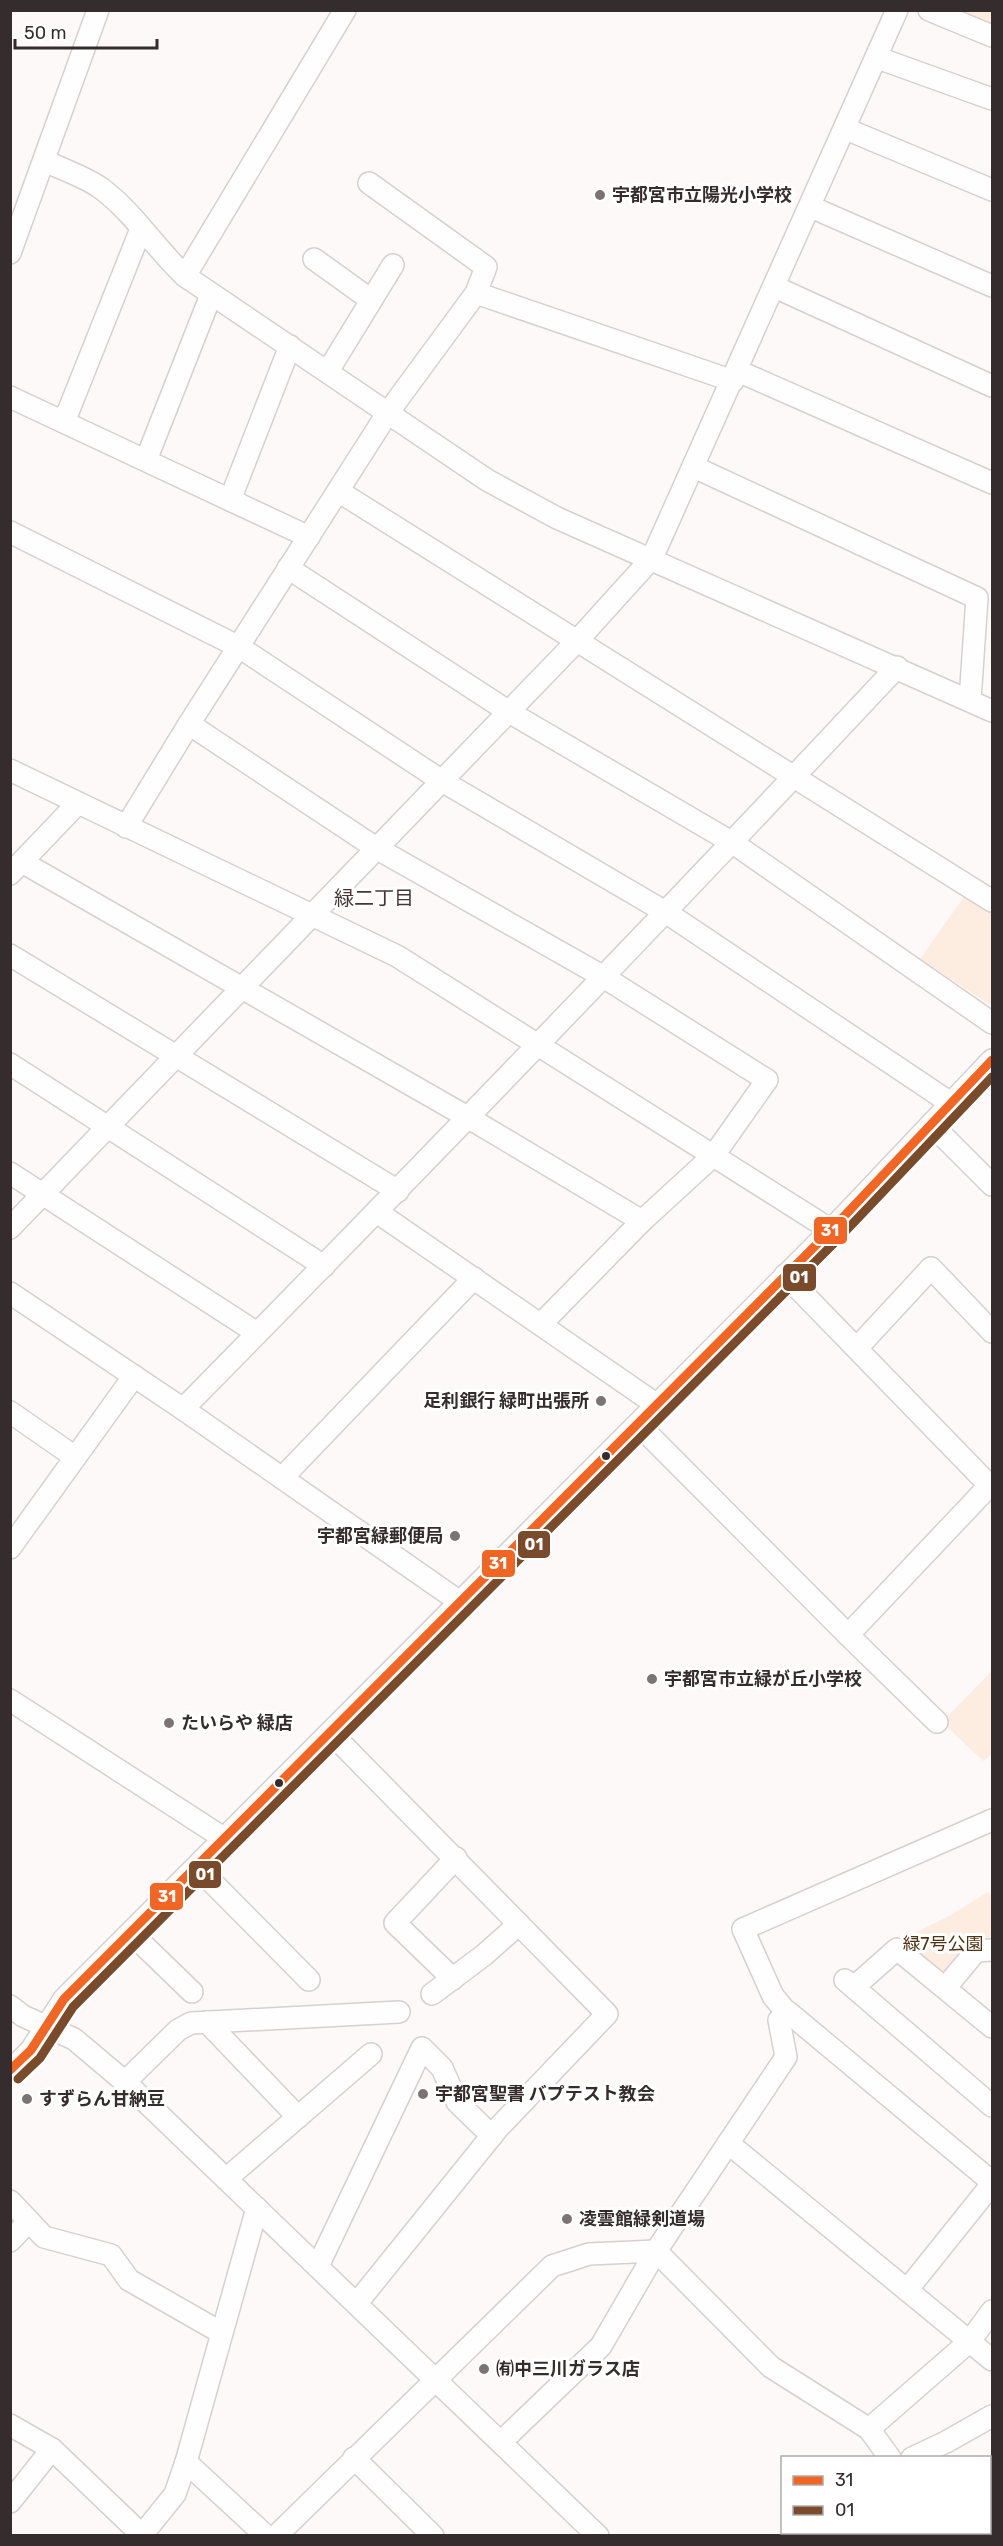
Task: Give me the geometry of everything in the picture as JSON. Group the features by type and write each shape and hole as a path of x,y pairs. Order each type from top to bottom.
{"street":[{"path":"10,253 98,10"},
{"path":"185,276 345,10"},
{"path":"10,1228 509,712 652,558 878,58 897,10"},
{"path":"929,10 993,36"},
{"path":"878,58 993,99"},
{"path":"846,129 993,190"},
{"path":"44,161 101,188 124,208 185,276 487,480 557,518 652,558 993,711"},
{"path":"126,826 387,414 476,293 486,267 369,183"},
{"path":"811,207 993,286"},
{"path":"64,422 141,229"},
{"path":"314,259 371,300"},
{"path":"328,371 393,265"},
{"path":"775,287 993,386"},
{"path":"476,293 735,376 993,483"},
{"path":"146,460 211,295"},
{"path":"230,500 290,346"},
{"path":"10,397 309,537"},
{"path":"694,467 977,598 970,700"},
{"path":"338,491 993,901"},
{"path":"10,532 239,647 442,781 666,913 952,1104"},
{"path":"288,568 509,712 733,843 993,1023"},
{"path":"183,1409 399,1191 602,976 733,843 897,667"},
{"path":"189,724 376,848 602,976 766,1080 714,1155 642,1221 541,1324"},
{"path":"10,770 397,957 831,1230"},
{"path":"78,803 16,868 241,989 469,1118 642,1221"},
{"path":"10,955 399,1191"},
{"path":"10,2071 31,2050 64,1999 831,1230 992,1061"},
{"path":"10,1064 109,1125 324,1266"},
{"path":"932,1125 993,1185"},
{"path":"10,1173 257,1333"},
{"path":"378,1212 657,1405"},
{"path":"857,1348 931,1269 993,1332"},
{"path":"785,1275 991,1486 848,1635"},
{"path":"282,1478 474,1278"},
{"path":"10,1293 183,1409 460,1602"},
{"path":"10,1548 134,1376"},
{"path":"10,1412 75,1456"},
{"path":"638,1424 937,1722"},
{"path":"10,1700 225,1839"},
{"path":"331,1733 607,2014 492,2136 357,2303"},
{"path":"907,2290 993,2183 783,2013 743,1929 993,1820"},
{"path":"453,1979 395,1923 456,1858"},
{"path":"196,1867 309,1980"},
{"path":"432,1994 519,1924"},
{"path":"131,1933 192,1992"},
{"path":"993,2026 897,1949 850,1984 993,2106"},
{"path":"946,1987 976,1951 993,1950"},
{"path":"10,2006 22,2016 48,2026 74,2040 125,2082 598,2535"},
{"path":"125,2082 178,2030 191,2023 399,2012"},
{"path":"502,2441 601,2346 656,2251 786,2057 783,2013"},
{"path":"207,2022 298,2117"},
{"path":"318,2266 422,2048 442,2068 458,2102 492,2136"},
{"path":"226,2179 371,2055"},
{"path":"728,2143 993,2360"},
{"path":"10,2201 44,2237 111,2255 129,2280 220,2332"},
{"path":"10,2425 52,2449 142,2535 175,2494 186,2462 256,2208"},
{"path":"10,2241 29,2222"},
{"path":"276,2535 552,2266 589,2254 656,2251 771,2367 869,2429 889,2456"},
{"path":"869,2429 970,2341 993,2311"},
{"path":"914,2456 946,2442 993,2416"},
{"path":"10,2502 52,2449"},
{"path":"354,2458 433,2535"},
{"path":"186,2462 266,2535"}],"green space":[{"path":"960,11 992,11 992,24"},
{"path":"966,894 992,910 992,1006 920,959"},
{"path":"992,1671 992,1754 983,1761 942,1722"},
{"name":"緑7号公園","path":"988,1892 992,1896 992,1945 951,1970 939,1972 900,1940 951,1915"}],"transit line":[{"name":"31","path":"10,2070 31,2050 64,1999 831,1230 992,1060"},
{"name":"01","path":"18,2079 40,2058 73,2007 839,1238 992,1077"}],"place":[{"name":"宇都宮市立陽光小学校","path":"600,195"},
{"name":"足利銀行 緑町出張所","path":"601,1401"},
{"name":"宇都宮緑郵便局","path":"455,1536"},
{"name":"宇都宮市立緑が丘小学校","path":"652,1679"},
{"name":"たいらや 緑店","path":"169,1723"},
{"name":"宇都宮聖書 バプテスト教会","path":"423,2094"},
{"name":"すずらん甘納豆","path":"27,2099"},
{"name":"凌雲館緑剣道場","path":"567,2219"},
{"name":"㈲中三川ガラス店","path":"484,2369"}],"district":[{"name":"緑二丁目","path":"374,898"}]}
